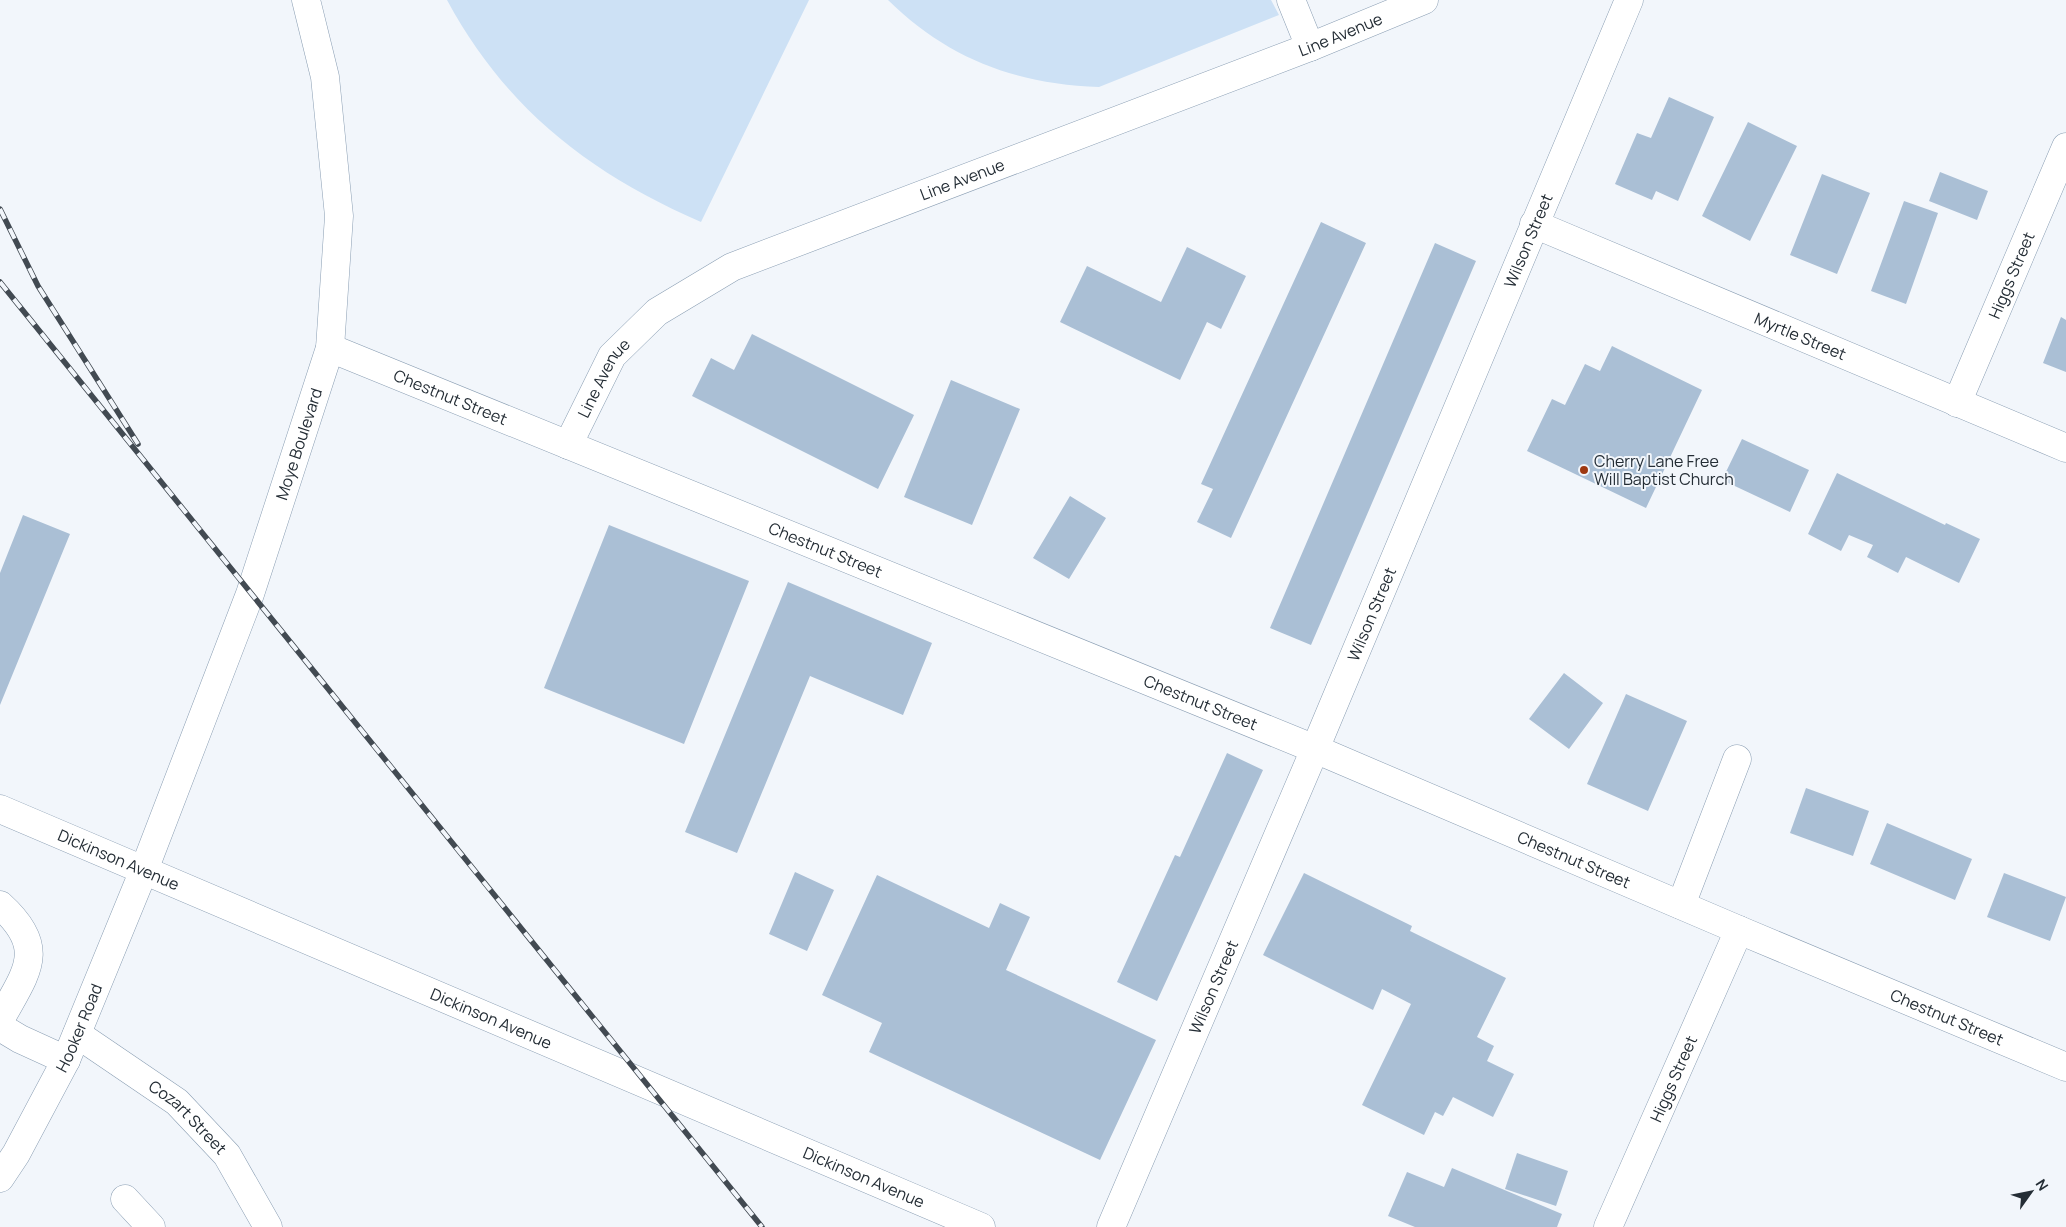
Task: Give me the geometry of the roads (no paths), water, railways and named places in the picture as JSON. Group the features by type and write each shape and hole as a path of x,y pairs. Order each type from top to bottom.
{"street":[{"name":"Moye Boulevard","path":"144,870 250,594 330,348 339,216 325,77 306,0"},
{"path":"1291,0 1310,47"},
{"name":"Line Avenue","path":"568,445 612,356 657,312 732,267 1310,47 1424,0"},
{"name":"Wilson Street","path":"1111,1227 1315,749 1629,0"},
{"name":"Higgs Street","path":"1957,403 2066,147"},
{"name":"Myrtle Street","path":"1534,224 2066,448"},
{"name":"Chestnut Street","path":"330,348 1315,749 1738,930 2066,1067"},
{"path":"1680,905 1737,759"},
{"name":"Dickinson Avenue","path":"0,809 981,1227"},
{"name":"Hooker Road","path":"0,1178 8,1150 66,1060 144,870"},
{"path":"0,904 15,918 24,931 29,946 28,969 0,1020"},
{"name":"Higgs Street","path":"1608,1227 1738,930"},
{"path":"0,1027 20,1039 66,1060"},
{"name":"Cozart Street","path":"77,1034 178,1102 227,1155 260,1224"},
{"path":"125,1199 151,1227"}],"railway":[{"path":"0,209 38,286 138,444"},
{"path":"0,282 762,1227"}],"place":[{"name":"Cherry Lane Free Will Baptist Church","path":"1584,470"}]}
